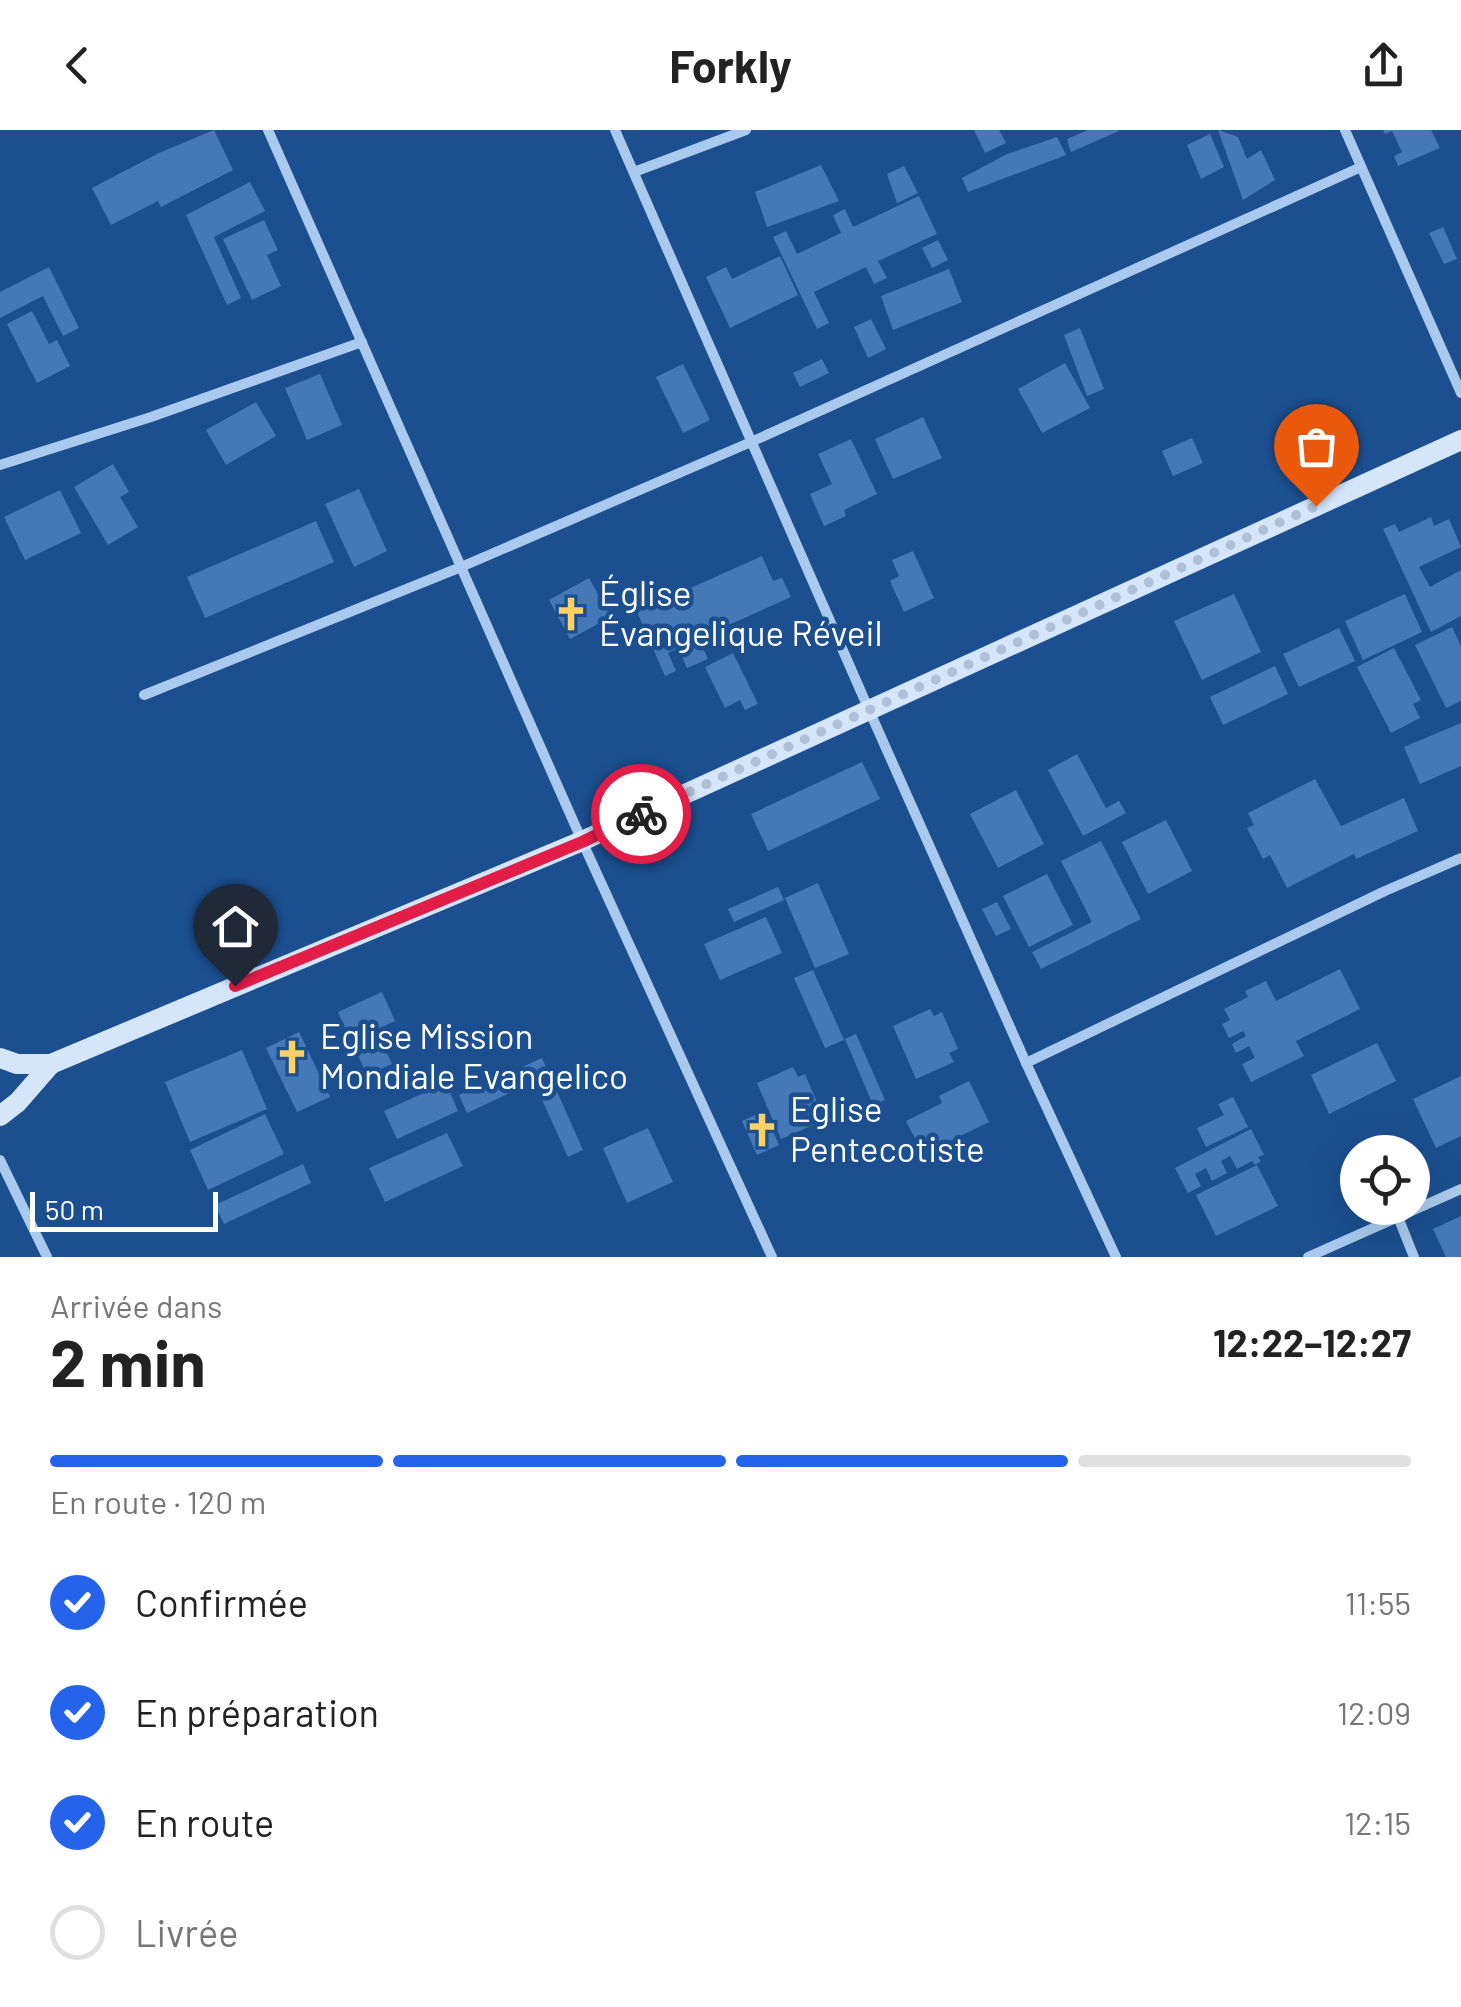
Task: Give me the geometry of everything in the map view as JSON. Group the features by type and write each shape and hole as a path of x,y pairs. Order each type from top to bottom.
{"street":[{"path":"268,130 582,842 772,1257"},
{"path":"615,130 869,710 1116,1257"},
{"path":"634,172 746,130"},
{"path":"1345,130 1461,392"},
{"path":"144,695 461,568 1361,167"},
{"path":"0,464 151,417 362,342"},
{"path":"0,1058 17,1064 52,1064 582,842 1461,440"},
{"path":"1026,1063 1461,858"},
{"path":"0,1116 52,1064"},
{"path":"0,1160 47,1257"},
{"path":"1430,1203 1461,1189"},
{"path":"1308,1257 1380,1225"},
{"path":"1401,1225 1414,1257"}],"building":[{"path":"214,130 233,170 161,207 158,201 111,225 92,188"},
{"path":"974,130 999,130 1006,143 985,153"},
{"path":"1088,130 1119,131 1071,152 1067,139"},
{"path":"1218,130 1238,137 1247,159 1261,150 1275,180 1243,200"},
{"path":"1383,130 1431,130 1440,148 1398,166 1394,156 1402,152 1392,131 1385,134"},
{"path":"1210,134 1224,167 1201,179 1187,145"},
{"path":"1057,137 1066,155 968,192 962,178 1007,154"},
{"path":"821,165 839,201 767,227 755,192"},
{"path":"904,166 918,193 897,203 887,174"},
{"path":"250,182 265,211 214,237 241,298 227,305 186,215"},
{"path":"919,196 937,234 878,261 887,278 874,284 866,267 814,292 829,323 817,329 773,237 786,231 797,254 841,233 833,215 845,209 853,227"},
{"path":"264,220 278,250 267,255 281,286 252,300 223,239"},
{"path":"1443,227 1457,259 1444,264 1429,233"},
{"path":"938,240 948,260 932,268 922,248"},
{"path":"780,256 798,295 730,328 706,277 726,267 732,279"},
{"path":"49,267 79,328 63,336 43,296 0,318 0,292"},
{"path":"949,269 962,302 893,330 881,296"},
{"path":"32,311 49,344 57,340 70,366 37,383 7,324"},
{"path":"871,319 886,349 868,358 854,327"},
{"path":"1080,328 1104,389 1087,396 1064,335"},
{"path":"822,359 829,373 800,387 793,373"},
{"path":"1065,363 1090,408 1042,433 1018,389"},
{"path":"683,364 710,420 683,433 656,377"},
{"path":"320,374 342,425 307,440 285,388"},
{"path":"256,402 276,436 226,465 206,430"},
{"path":"923,417 942,458 893,479 875,439"},
{"path":"1192,438 1203,463 1173,476 1162,451"},
{"path":"851,439 877,494 844,510 846,516 824,526 810,494 832,484 818,454"},
{"path":"113,464 129,492 120,497 138,527 108,545 74,487"},
{"path":"359,489 387,551 354,567 325,504"},
{"path":"60,490 81,533 25,560 4,517"},
{"path":"1431,517 1434,526 1449,519 1461,547 1419,567 1430,587 1461,570 1461,616 1431,632 1383,529 1395,524 1399,532"},
{"path":"316,521 334,562 205,618 187,577"},
{"path":"913,551 934,598 904,612 890,581 899,576 892,560"},
{"path":"762,556 773,581 782,578 791,597 722,628 729,642 715,648 709,634 699,639 708,659 687,668 678,648 668,653 676,671 665,676 637,612"},
{"path":"589,578 611,617 570,639 549,600"},
{"path":"1234,594 1261,652 1202,680 1174,621"},
{"path":"1405,594 1422,632 1363,660 1345,621"},
{"path":"1452,627 1461,646 1461,701 1446,708 1415,645"},
{"path":"1339,628 1355,661 1299,687 1283,654"},
{"path":"1394,648 1421,700 1413,704 1420,718 1391,733 1357,667"},
{"path":"733,653 758,704 745,710 740,700 725,708 705,667"},
{"path":"1275,666 1288,694 1223,725 1210,697"},
{"path":"1461,723 1461,766 1420,784 1404,747"},
{"path":"1077,754 1106,808 1119,801 1126,813 1083,836 1048,770"},
{"path":"862,762 880,799 768,851 751,814"},
{"path":"1315,779 1341,826 1404,798 1418,831 1356,859 1354,854 1287,888 1270,855 1263,859 1247,828 1254,825 1248,813"},
{"path":"1016,790 1044,844 998,868 970,814"},
{"path":"1166,820 1192,871 1148,894 1122,842"},
{"path":"1101,841 1141,919 1041,969 1032,952 1092,922 1061,861"},
{"path":"1047,874 1073,925 1029,947 1003,896"},
{"path":"818,883 849,954 815,968 785,898"},
{"path":"778,887 784,900 734,922 728,909"},
{"path":"997,902 1011,929 996,936 982,909"},
{"path":"766,917 782,953 720,980 704,944"},
{"path":"1340,969 1360,1009 1296,1041 1304,1056 1251,1082 1242,1064 1255,1058 1249,1046 1236,1053 1232,1044 1246,1036 1243,1031 1229,1038 1222,1024 1230,1020 1224,1009 1248,997 1245,991 1266,981 1276,1001"},
{"path":"813,970 844,1040 825,1048 794,978"},
{"path":"382,992 395,1021 376,1030 392,1064 367,1075 338,1012"},
{"path":"930,1009 934,1016 942,1012 958,1049 949,1053 954,1062 916,1079 893,1026"},
{"path":"299,1032 330,1097 297,1112 266,1048"},
{"path":"856,1034 885,1100 873,1105 845,1039"},
{"path":"1377,1043 1396,1081 1329,1114 1311,1075"},
{"path":"242,1050 267,1109 190,1142 165,1082"},
{"path":"542,1058 583,1150 568,1157 534,1082 467,1113 459,1095"},
{"path":"793,1067 798,1077 805,1074 820,1109 813,1112 818,1123 781,1139 757,1083"},
{"path":"1461,1076 1461,1136 1436,1148 1413,1099"},
{"path":"969,1081 989,1122 923,1154 906,1121 942,1103 939,1096"},
{"path":"446,1083 458,1111 397,1139 384,1111"},
{"path":"1233,1097 1248,1127 1206,1147 1197,1128 1224,1115 1218,1104"},
{"path":"764,1111 779,1145 757,1155 742,1121"},
{"path":"265,1114 284,1154 208,1190 190,1150"},
{"path":"648,1128 673,1182 627,1203 603,1148"},
{"path":"1251,1129 1264,1155 1258,1157 1261,1161 1237,1169 1230,1156 1221,1161 1227,1173 1212,1181 1206,1168 1195,1174 1201,1186 1188,1193 1175,1168"},
{"path":"447,1133 463,1166 385,1202 369,1168"},
{"path":"303,1164 311,1183 224,1224 215,1205"},
{"path":"1257,1165 1278,1206 1216,1236 1196,1195"},
{"path":"1461,1216 1461,1257 1446,1257 1433,1229"}],"way so far":[{"path":"641,814 1316,506"}],"place":[{"name":"Église Évangelique Réveil","path":"571,614"},
{"name":"Eglise Mission Mondiale Evangelico","path":"292,1057"},
{"name":"Eglise Pentecotiste","path":"762,1130"}],"route":[{"path":"235,986 641,814"}]}
